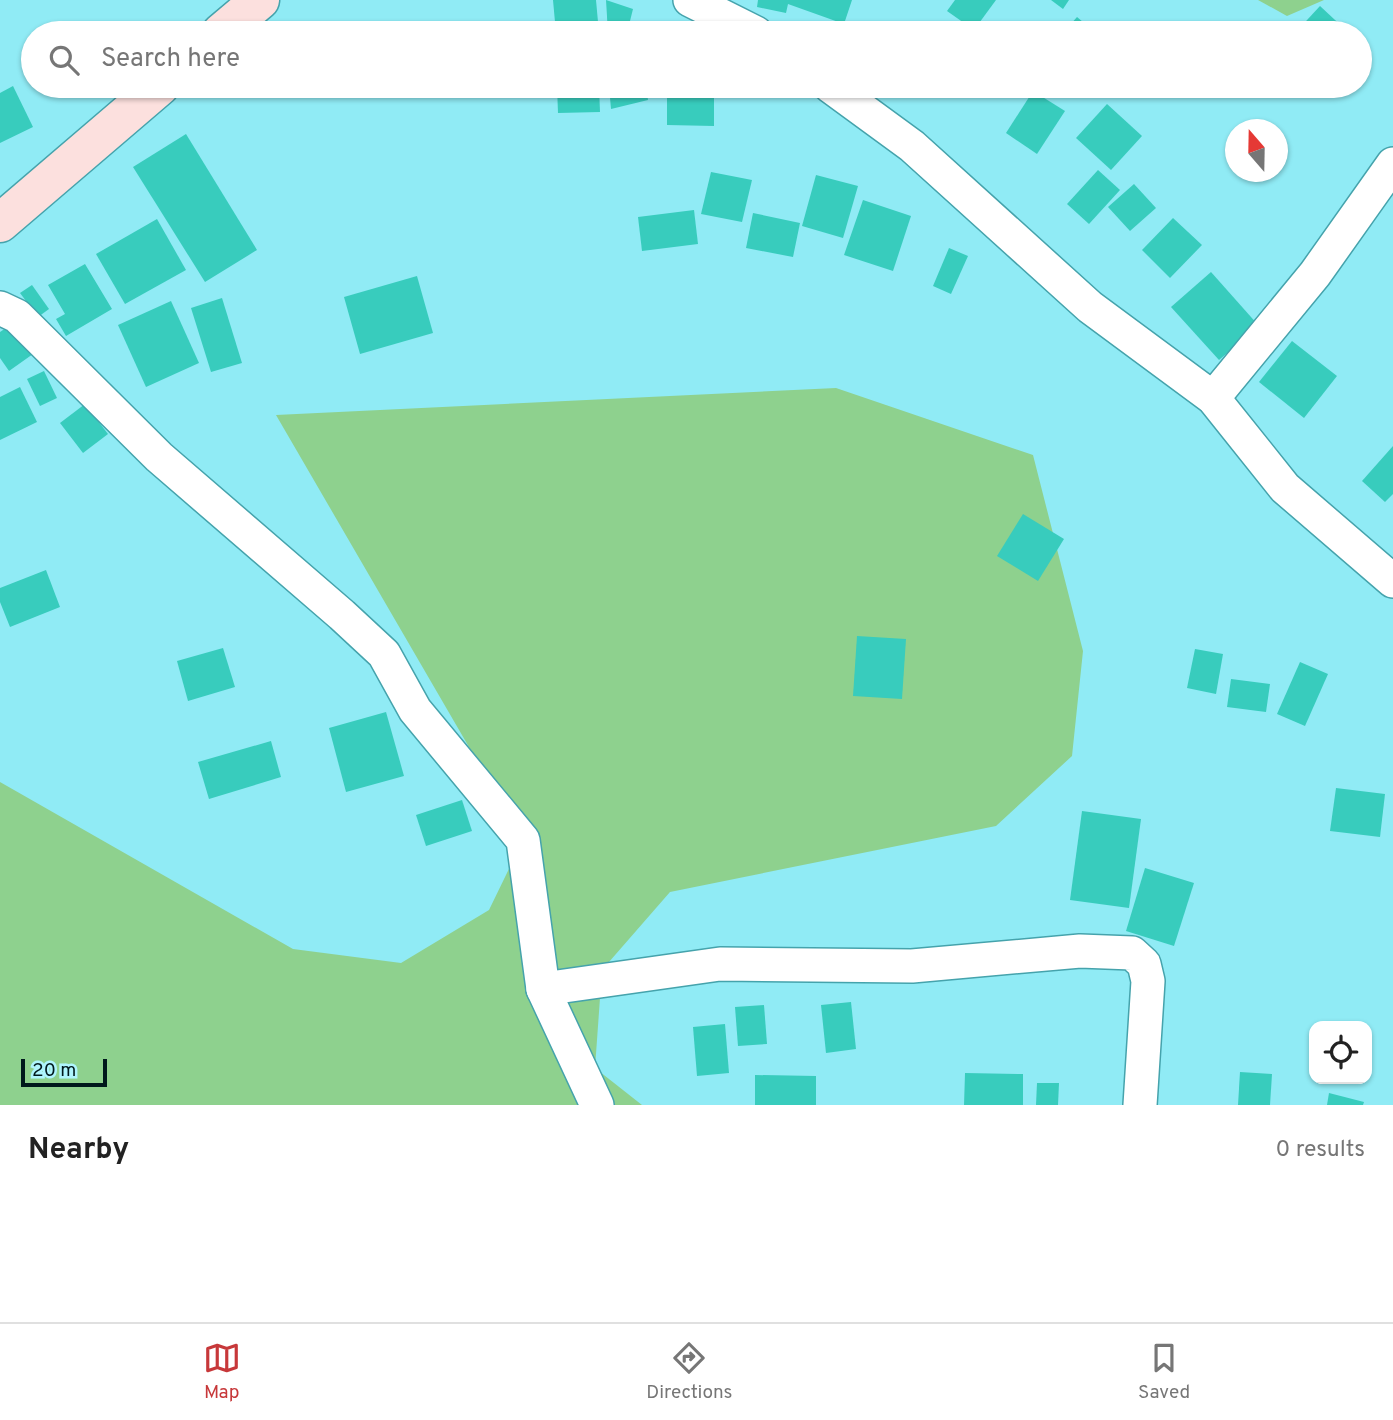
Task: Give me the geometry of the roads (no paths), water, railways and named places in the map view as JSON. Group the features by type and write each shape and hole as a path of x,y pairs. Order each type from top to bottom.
{"street":[{"path":"235,21 260,0"},
{"path":"690,0 732,21"},
{"path":"0,223 146,98"},
{"path":"846,98 912,146 1090,307 1213,398 1284,488 1393,581"},
{"path":"1213,398 1315,274 1393,164"},
{"path":"0,308 17,316 159,457 384,654 415,710 523,840 543,989 597,1105"},
{"path":"543,989 720,964 912,966 1080,951 1132,953 1144,964 1148,981 1140,1105"}]}
